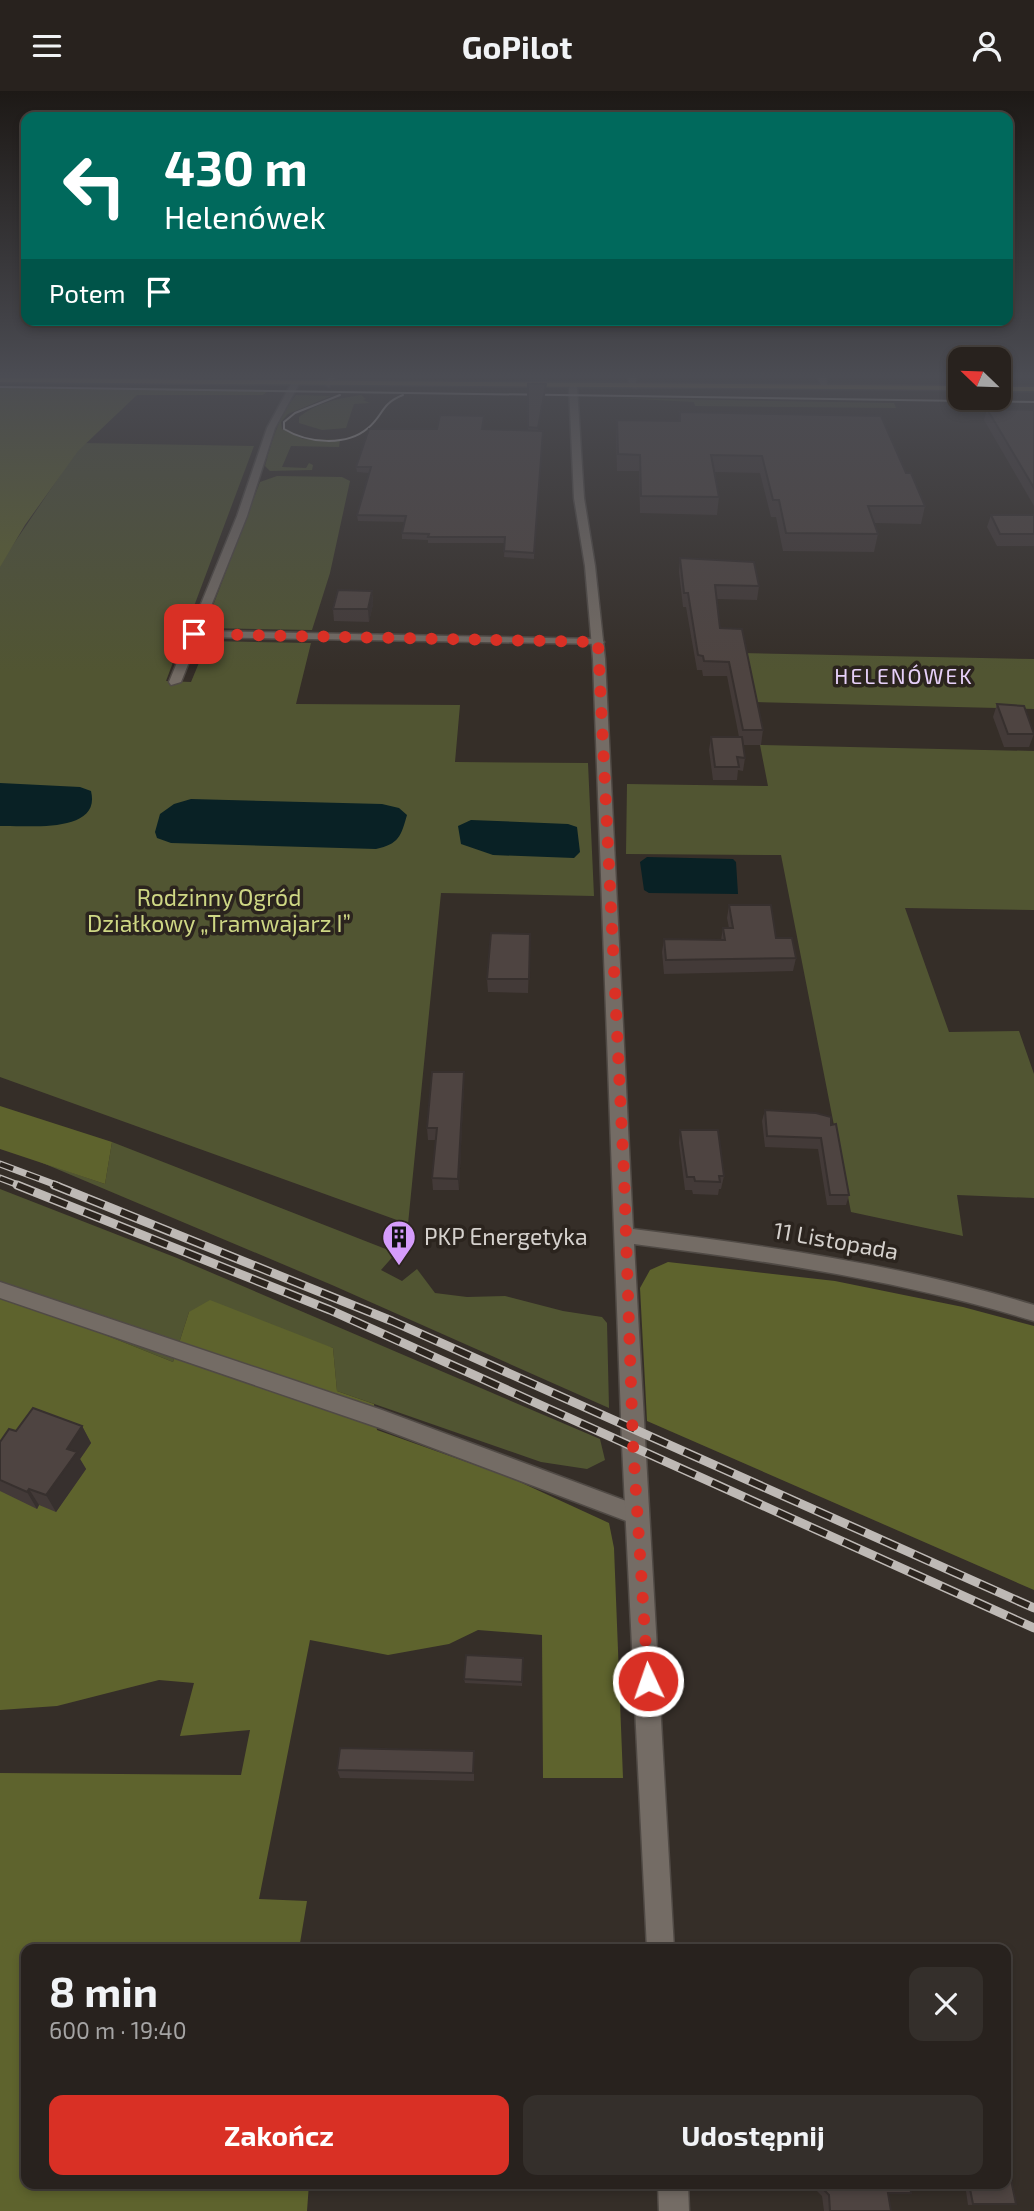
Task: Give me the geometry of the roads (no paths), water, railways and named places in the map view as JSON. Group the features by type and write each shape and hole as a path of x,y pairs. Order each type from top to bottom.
{"street":[{"path":"175,682 242,516 256,474"},
{"path":"578,474 598,642 637,1515 662,1944"},
{"path":"194,634 598,642"},
{"name":"11 Listopada","path":"626,1236 839,1264 934,1285 1034,1313"},
{"path":"0,1290 382,1419 637,1515"},
{"path":"673,2189 674,2211"}],"water":[{"path":"0,783 80,787 91,791 91,805 85,815 59,825 0,826"},
{"path":"191,799 382,804 399,808 407,815 398,838 390,845 376,849 171,843 157,838 155,832 160,814 174,804"},
{"path":"471,820 568,824 577,827 580,852 574,858 493,855 461,844 458,826"},
{"path":"647,857 733,859 736,862 738,894 649,893 644,890 640,862"}],"railway":[{"path":"0,1164 59,1186"},
{"path":"0,1178 21,1186"},
{"path":"17,1185 330,1310 1034,1628"},
{"path":"54,1185 392,1321 1034,1608"}],"place":[{"name":"PKP Energetyka","path":"399,1267"}],"district":[{"name":"HELENÓWEK","path":"904,677"}],"park label":[{"name":"Rodzinny Ogród Działkowy „Tramwajarz I”","path":"219,911"}]}
